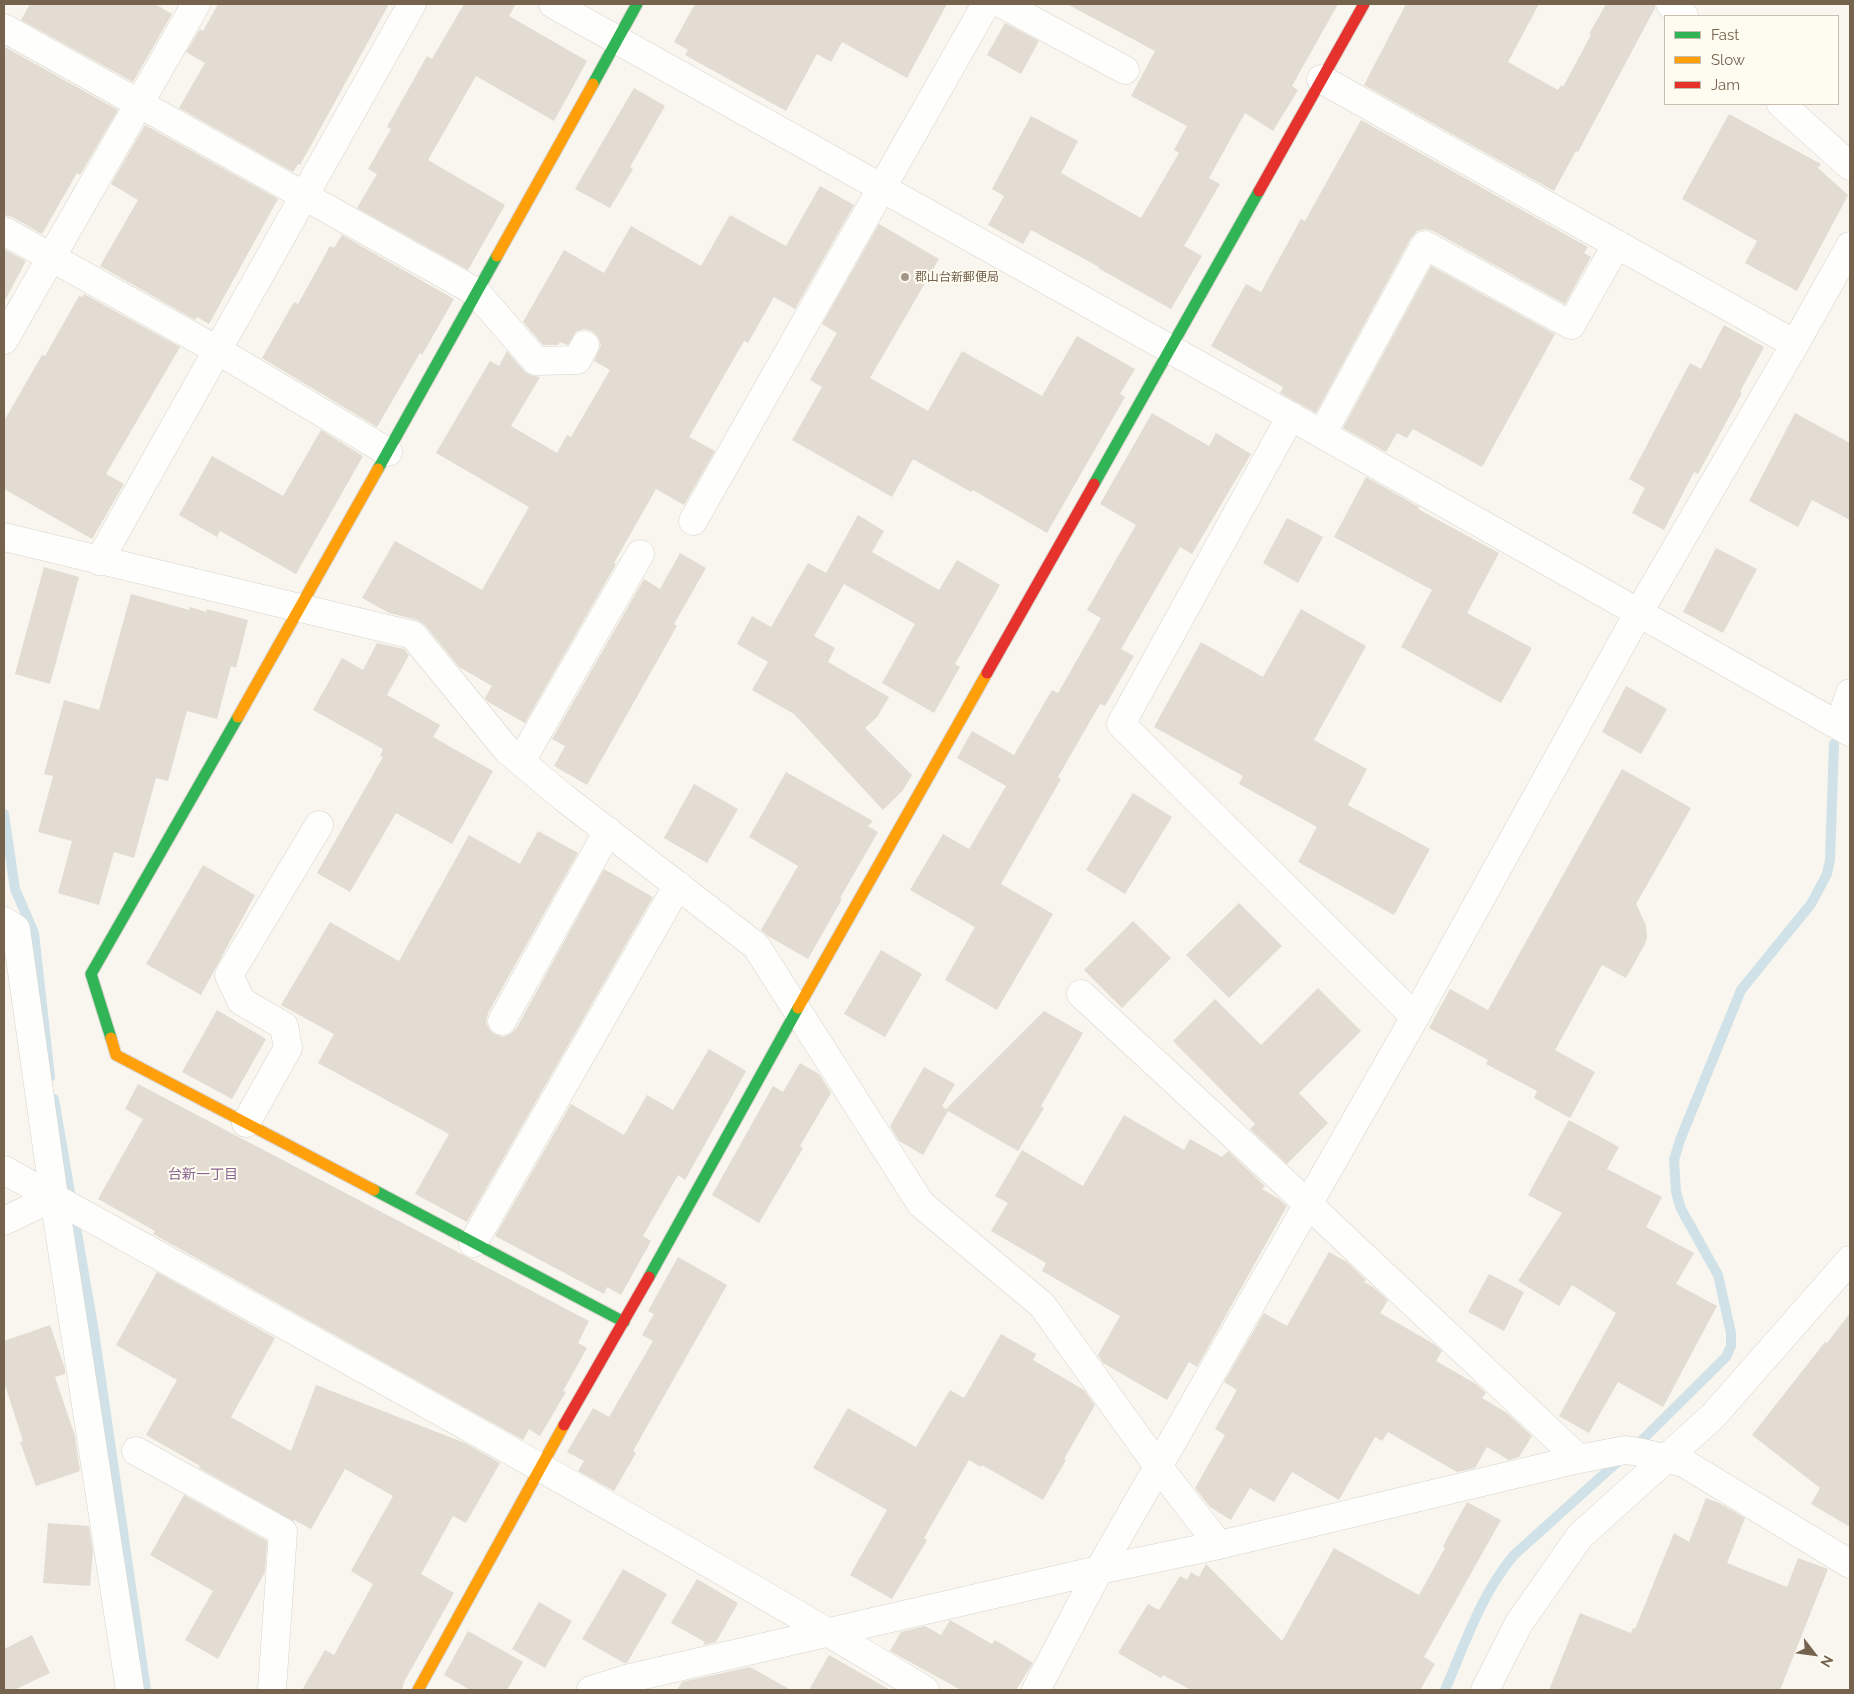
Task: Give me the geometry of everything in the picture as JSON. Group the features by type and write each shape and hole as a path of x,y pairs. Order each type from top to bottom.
{"street":[{"path":"4,340 196,4"},
{"path":"100,561 412,4"},
{"path":"553,4 1291,416 1845,729 1850,693"},
{"path":"624,1322 116,1055 90,974 301,608 637,4"},
{"path":"693,521 986,4"},
{"path":"1002,4 1125,70"},
{"path":"418,1690 540,1468 624,1322 1168,348 1364,4"},
{"path":"1670,4 1683,15"},
{"path":"4,28 476,292 536,361 577,360 585,345"},
{"path":"1321,79 1795,344"},
{"path":"1782,105 1850,166"},
{"path":"4,231 217,350 388,452"},
{"path":"1322,434 1425,246 1572,325 1617,244"},
{"path":"1036,1690 1098,1570 1414,1017 1639,612 1850,246"},
{"path":"1291,416 1122,724 1414,1017"},
{"path":"4,537 413,635 507,750 563,797 756,946 921,1204 1042,1305 1158,1466 1219,1545"},
{"path":"521,761 640,554"},
{"path":"246,1123 288,1048 284,1026 241,1001 229,975 319,825"},
{"path":"502,1022 608,831"},
{"path":"473,1243 678,885"},
{"path":"4,921 16,930 54,1198 130,1690"},
{"path":"1081,994 1579,1459"},
{"path":"4,1170 540,1468 829,1632 925,1690"},
{"path":"4,1221 54,1198"},
{"path":"1485,1690 1519,1623 1580,1536 1713,1416 1850,1260"},
{"path":"591,1690 829,1632 1098,1570 1219,1545 1579,1459 1625,1450 1684,1463 1850,1564"},
{"path":"136,1451 283,1532 272,1690"}],"building":[{"path":"30,4 155,4 172,14 133,82 21,20"},
{"path":"218,4 389,4 300,165 298,164 293,172 179,108 205,63 186,52 200,29 203,31"},
{"path":"464,4 516,4 509,16 587,61 554,121 476,76 428,160 505,205 468,270 357,208 377,174 368,169 391,129 387,127 427,56 432,59"},
{"path":"695,4 947,4 907,78 842,42 831,62 817,54 786,111 685,55 688,50 674,42"},
{"path":"1067,4 1338,4 1292,86 1298,90 1273,131 1245,113 1209,178 1220,184 1184,246 1202,256 1171,309 1031,230 1023,244 988,225 1004,196 992,189 1031,116 1078,141 1061,173 1141,218 1179,153 1174,150 1187,126 1131,96 1155,51"},
{"path":"1406,4 1539,4 1508,62 1558,90 1561,85 1563,87 1606,4 1655,4 1655,8 1578,152 1576,151 1554,191 1364,85"},
{"path":"1005,23 1039,41 1021,74 987,55"},
{"path":"5,47 118,110 80,175 77,173 42,234 12,217 4,215"},
{"path":"634,88 665,106 630,167 633,169 610,208 575,189"},
{"path":"1729,114 1821,164 1818,168 1848,195 1797,291 1745,263 1757,241 1682,199"},
{"path":"1361,120 1588,247 1584,253 1591,257 1565,304 1433,231 1425,229 1417,231 1411,238 1316,413 1280,393 1283,387 1211,346 1246,284 1261,292 1301,219 1305,221"},
{"path":"145,125 278,199 209,324 197,317 195,320 100,266 138,200 111,184"},
{"path":"820,186 854,205 795,309 774,297 748,343 744,341 689,437 715,451 684,505 656,489 614,563 616,564 525,723 488,702 485,698 492,686 459,667 425,625 417,620 389,613 362,598 395,541 482,590 529,507 436,453 490,361 499,366 507,351 525,372 540,377 511,426 557,453 567,435 571,437 610,370 594,361 601,345 598,337 592,331 584,329 576,332 568,345 560,342 558,345 543,345 523,322 564,250 604,273 631,226 701,266 730,215 786,246"},
{"path":"879,224 939,259 870,378 928,411 962,351 1042,396 1077,336 1135,369 1120,394 1125,397 1047,533 973,490 971,492 913,459 892,497 792,440 822,387 810,380 837,333 822,324"},
{"path":"342,235 454,299 377,427 262,358 294,302 298,304 330,246 334,248"},
{"path":"4,249 26,261 4,302"},
{"path":"1431,266 1555,334 1482,467 1413,429 1407,438 1397,433 1386,452 1343,428"},
{"path":"84,294 180,347 106,474 124,484 92,539 4,489 4,421 42,355 45,356 79,296 82,297"},
{"path":"1724,325 1764,347 1740,392 1742,393 1698,474 1694,472 1664,530 1632,513 1645,488 1629,479 1690,363 1701,369"},
{"path":"1152,413 1209,446 1216,433 1251,454 1192,554 1180,547 1121,649 1134,656 1105,706 1100,704 1058,777 1061,779 1001,884 1053,914 997,1010 945,980 975,927 910,890 943,834 969,849 1006,786 957,758 972,731 1014,755 1052,690 1058,693 1101,618 1087,610 1136,525 1100,504"},
{"path":"1795,413 1850,443 1850,520 1812,500 1798,527 1749,501"},
{"path":"321,430 363,456 296,574 220,531 217,537 179,515 212,456 283,496"},
{"path":"1366,477 1419,507 1418,509 1499,553 1467,613 1532,648 1501,703 1401,647 1432,590 1334,537"},
{"path":"858,515 884,531 872,552 939,590 957,560 1000,585 955,664 960,667 934,713 882,683 915,624 844,584 814,636 835,648 828,662 889,697 877,717 865,728 912,775 903,790 883,810 794,714 752,690 768,662 737,644 752,616 771,627 808,563 826,573"},
{"path":"1287,518 1323,537 1298,583 1263,563"},
{"path":"1716,548 1757,569 1723,633 1683,612"},
{"path":"680,553 706,568 674,624 677,626 587,785 554,766 565,746 552,739 644,579 660,589"},
{"path":"44,567 79,577 50,684 15,674"},
{"path":"131,594 189,610 190,607 206,612 207,609 248,620 236,668 231,666 217,719 187,711 168,781 156,778 134,858 114,852 99,905 58,893 72,841 38,832 53,776 44,774 64,700 99,710"},
{"path":"1301,609 1366,646 1314,740 1367,769 1348,805 1430,849 1394,915 1298,862 1317,827 1239,784 1243,776 1154,727 1201,642 1263,677"},
{"path":"377,643 404,649 409,655 387,695 440,725 433,737 493,771 452,844 396,813 350,892 317,873 383,757 380,756 383,749 313,710 342,658 363,670"},
{"path":"1626,686 1667,709 1641,754 1602,732"},
{"path":"1622,769 1691,808 1636,904 1646,925 1647,938 1626,978 1602,965 1555,1050 1595,1072 1570,1118 1534,1098 1537,1091 1486,1064 1488,1060 1429,1028 1450,989 1488,1010"},
{"path":"786,772 873,821 868,826 878,832 808,959 761,930 798,866 749,837"},
{"path":"694,784 738,809 707,863 664,838"},
{"path":"1133,793 1172,817 1125,894 1086,870"},
{"path":"538,831 578,853 488,1013 486,1022 494,1034 503,1037 516,1029 604,869 653,897 467,1222 415,1194 449,1134 318,1063 334,1034 281,1005 330,922 399,961 469,835 520,864"},
{"path":"203,865 255,895 201,995 146,964"},
{"path":"1239,903 1282,946 1229,998 1186,955"},
{"path":"1133,921 1171,958 1122,1008 1084,970"},
{"path":"881,950 922,974 885,1037 844,1014"},
{"path":"1318,988 1361,1031 1299,1093 1328,1123 1287,1164 1250,1129 1255,1124 1173,1041 1215,999 1261,1045"},
{"path":"217,1010 266,1039 232,1099 182,1072"},
{"path":"1044,1011 1083,1033 1041,1106 1044,1108 1018,1151 948,1111 923,1155 899,1141 890,1126 924,1067 955,1084 942,1106 946,1109"},
{"path":"709,1049 746,1071 685,1180 678,1175 643,1236 651,1241 621,1295 607,1287 604,1294 495,1236 571,1104 624,1135 647,1095 673,1110"},
{"path":"800,1063 819,1074 831,1093 800,1146 803,1148 759,1223 712,1195 773,1086 783,1092"},
{"path":"138,1084 589,1321 578,1343 587,1348 563,1391 566,1392 540,1436 529,1429 523,1440 153,1234 155,1231 98,1199 143,1119 125,1109"},
{"path":"1124,1115 1184,1150 1190,1139 1222,1157 1228,1151 1265,1186 1262,1189 1287,1206 1197,1367 1189,1362 1167,1400 1103,1363 1098,1355 1120,1316 1042,1271 1046,1263 991,1231 1008,1203 995,1196 1022,1150 1083,1186"},
{"path":"1569,1120 1619,1147 1607,1169 1662,1197 1646,1227 1694,1253 1676,1284 1717,1306 1663,1407 1618,1382 1589,1433 1559,1416 1616,1313 1572,1285 1559,1306 1518,1281 1562,1213 1528,1195"},
{"path":"1329,1252 1347,1262 1366,1280 1364,1282 1388,1300 1380,1313 1434,1344 1442,1351 1436,1361 1476,1384 1486,1393 1482,1398 1507,1413 1532,1436 1519,1457 1509,1460 1487,1447 1475,1468 1457,1472 1388,1432 1382,1441 1375,1437 1339,1500 1292,1472 1274,1502 1250,1488 1231,1520 1210,1507 1195,1488 1225,1435 1215,1429 1237,1390 1224,1382 1264,1313 1287,1326"},
{"path":"678,1257 727,1285 633,1451 636,1453 614,1491 578,1471 584,1461 567,1452 593,1408 609,1417 653,1341 642,1335 654,1314 648,1311"},
{"path":"157,1272 275,1338 231,1417 291,1451 316,1385 465,1443 500,1463 466,1523 453,1516 421,1574 454,1593 404,1682 402,1690 302,1690 325,1650 334,1655 373,1584 351,1571 393,1496 345,1469 311,1529 293,1521 199,1468 200,1466 146,1435 177,1380 116,1345"},
{"path":"1489,1274 1524,1292 1504,1331 1468,1312"},
{"path":"1850,1313 1850,1527 1811,1504 1820,1488 1752,1435"},
{"path":"50,1325 65,1369 65,1374 55,1377 75,1436 80,1471 36,1486 20,1442 23,1441 4,1382 4,1341"},
{"path":"1001,1334 1036,1354 1033,1360 1084,1390 1095,1405 1043,1500 982,1465 981,1467 969,1460 924,1538 927,1540 892,1599 850,1575 887,1510 813,1468 848,1408 916,1447 950,1390 964,1398"},
{"path":"184,1495 267,1541 265,1572 218,1659 185,1640 213,1591 150,1555"},
{"path":"1706,1498 1745,1518 1727,1563 1787,1587 1798,1558 1828,1569 1780,1690 1549,1690 1580,1613 1631,1633 1633,1628 1635,1629 1674,1533 1689,1542"},
{"path":"1467,1502 1501,1520 1424,1657 1435,1664 1420,1690 1191,1690 1163,1675 1161,1678 1118,1653 1148,1604 1159,1610 1180,1576 1187,1580 1191,1572 1199,1577 1206,1564 1282,1641 1334,1548 1419,1595 1445,1548 1443,1546"},
{"path":"48,1523 89,1526 93,1551 90,1586 43,1583"},
{"path":"623,1569 667,1594 627,1663 582,1639"},
{"path":"697,1579 738,1603 716,1642 703,1645 705,1642 671,1623"},
{"path":"539,1602 572,1621 545,1668 512,1649"},
{"path":"950,1620 992,1644 995,1640 1033,1663 1016,1690 961,1690 890,1651 901,1632 925,1626 941,1635"},
{"path":"468,1631 523,1662 507,1690 470,1690 444,1675"},
{"path":"32,1635 50,1673 14,1690 4,1690 4,1649"},
{"path":"829,1655 890,1690 809,1690"},
{"path":"750,1667 791,1690 677,1690 682,1682"}],"waterway":[{"path":"1634,1448 1726,1357 1731,1346 1731,1333 1718,1275 1681,1209 1676,1192 1674,1160 1680,1140 1741,990 1811,904 1827,874 1830,860 1834,744"},
{"path":"4,814 15,889 34,933 50,1077"},
{"path":"54,1099 94,1332 146,1690"},
{"path":"1445,1690 1483,1603 1502,1570 1514,1555 1623,1457"}],"traffic: fast":[{"path":"593,84 637,4"},
{"path":"1094,484 1259,191"},
{"path":"378,469 497,256"},
{"path":"111,1038 91,974 238,717"},
{"path":"649,1277 798,1008"},
{"path":"374,1190 624,1322"}],"traffic: slow":[{"path":"497,256 593,84"},
{"path":"238,717 378,469"},
{"path":"798,1008 987,673"},
{"path":"111,1038 116,1055 374,1190"},
{"path":"418,1690 564,1425"}],"traffic: jam":[{"path":"1259,191 1364,4"},
{"path":"987,673 1094,484"},
{"path":"564,1425 649,1277"}],"place":[{"name":"郡山台新郵便局","path":"905,277"}],"district":[{"name":"台新一丁目","path":"203,1175"}]}
